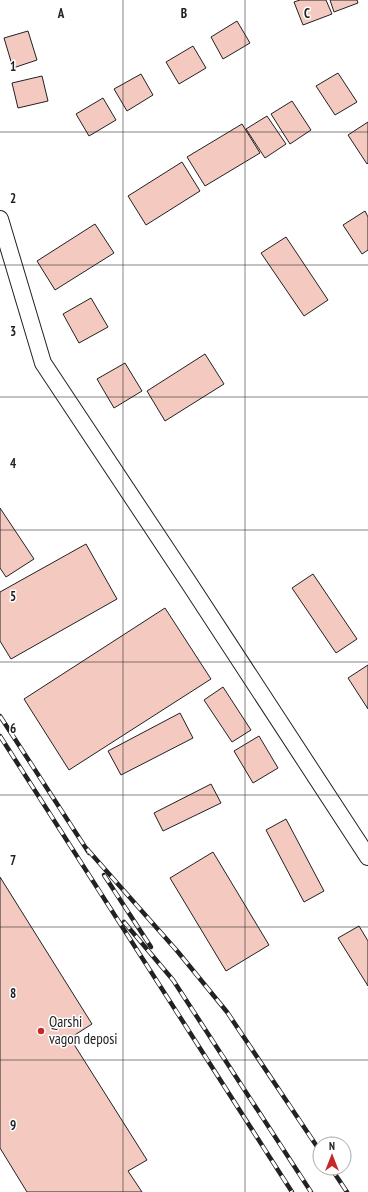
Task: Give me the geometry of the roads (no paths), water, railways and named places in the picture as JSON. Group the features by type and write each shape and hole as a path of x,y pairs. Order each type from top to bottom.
{"street":[{"path":"0,219 43,363 194,589 368,857"}],"railway":[{"path":"0,716 89,853"},
{"path":"0,736 292,1192"},
{"path":"87,849 178,952 227,1012 312,1139"},
{"path":"104,875 151,947"},
{"path":"124,922 173,980 311,1192"},
{"path":"336,1176 347,1192"}],"place":[{"name":"Qarshi vagon deposi","path":"41,1031"}]}
